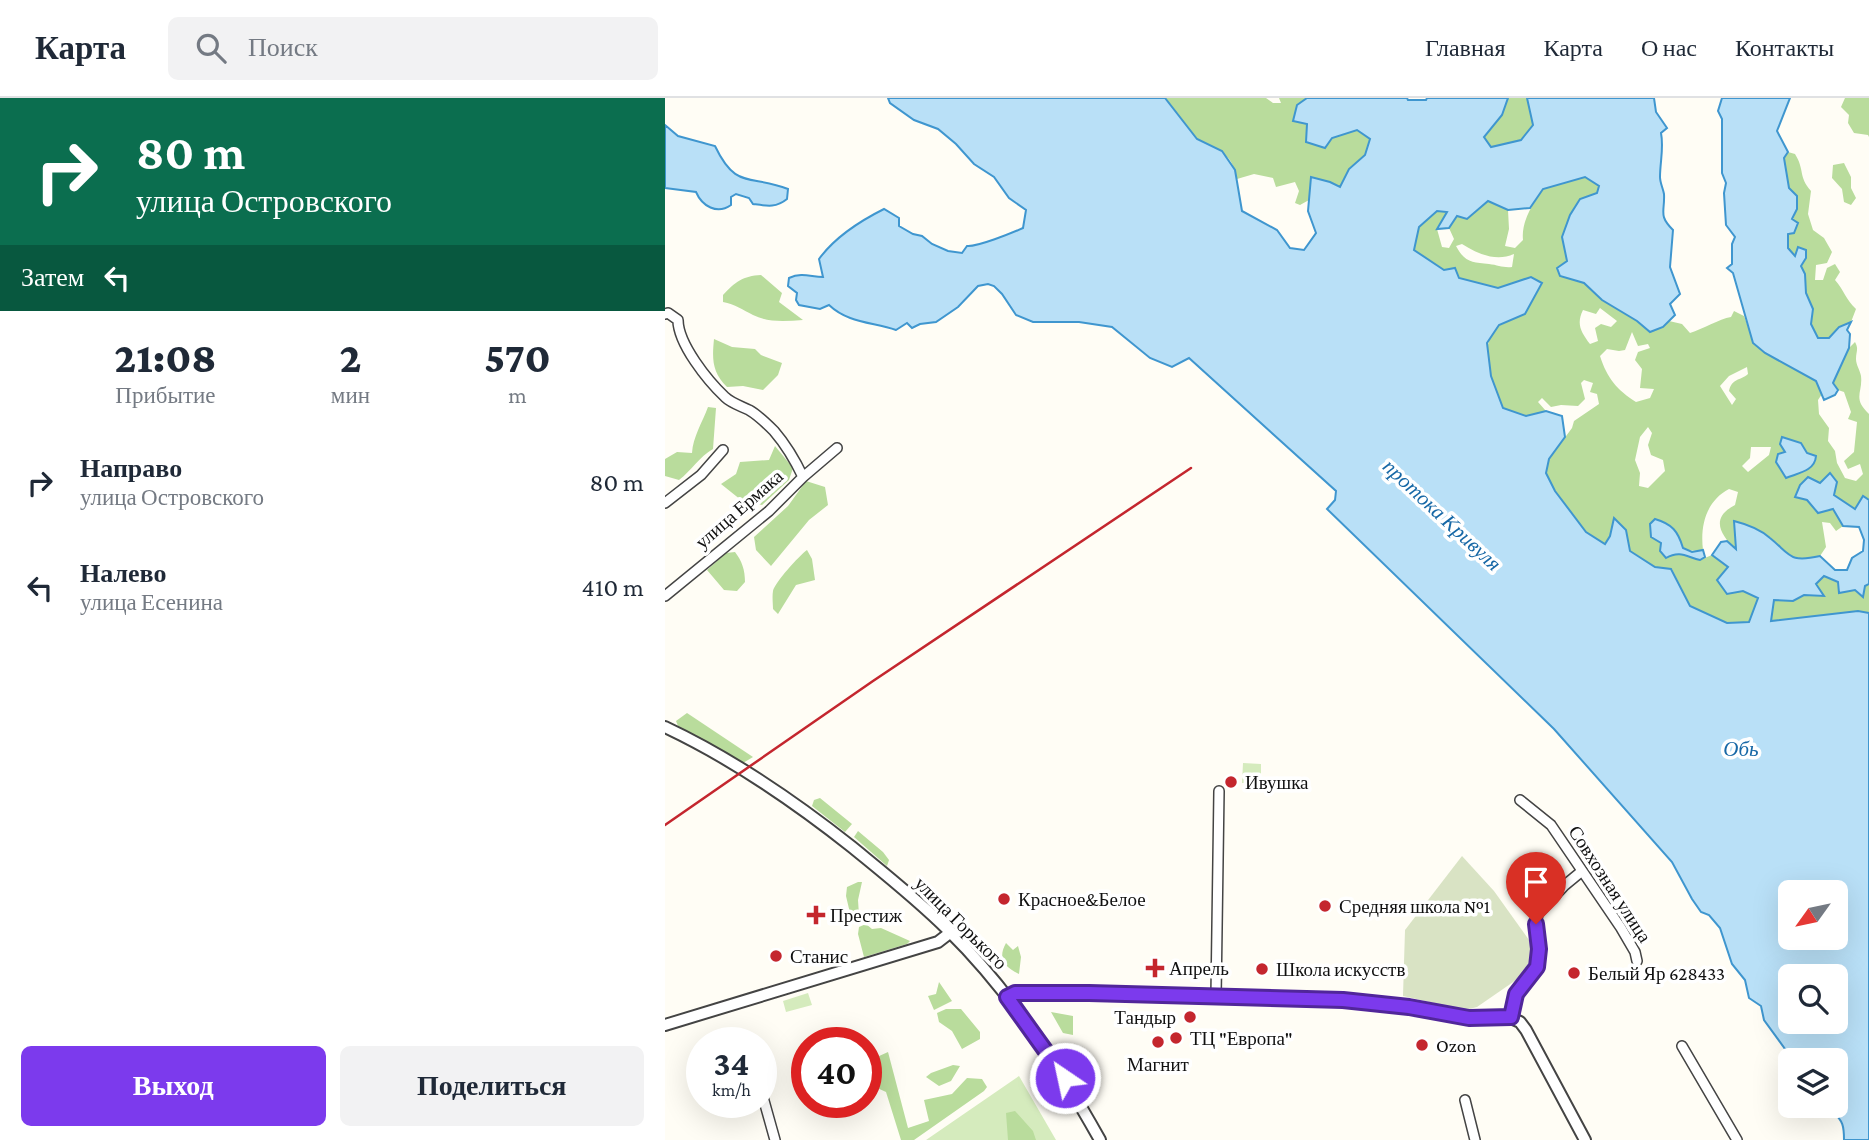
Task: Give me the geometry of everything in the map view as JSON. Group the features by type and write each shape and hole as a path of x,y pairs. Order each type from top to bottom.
{"street":[{"name":"улица Ермака","path":"665,314 668,313 678,320 678,329 683,340 700,368 727,399 752,412 773,430 796,461 803,477"},
{"name":"улица Ермака","path":"665,596 769,511 803,477 838,448"},
{"path":"665,503 701,475 723,450"},
{"name":"улица Горького","path":"665,727 711,750 786,797 915,898 951,932 1007,997 1052,1059 1100,1140"},
{"path":"1216,996 1219,791"},
{"name":"Совхозная улица","path":"1520,800 1551,825 1621,928 1635,952 1636,961"},
{"path":"1511,1017 1516,994 1537,967 1538,914 1582,871"},
{"path":"665,1025 938,942 951,932"},
{"path":"1007,997 1015,993 1216,996 1371,1003 1478,1018 1511,1017 1520,1022 1526,1030 1585,1140"},
{"path":"1682,1046 1737,1140"},
{"path":"1465,1100 1475,1140"},
{"path":"769,1118 775,1140"}],"green space":[{"path":"1165,98 1266,98 1273,103 1281,103 1279,98 1307,98 1297,105 1294,121 1308,124 1331,138 1357,130 1370,138 1365,155 1349,169 1340,188 1311,178 1309,200 1300,205 1295,203 1299,191 1295,182 1276,187 1273,178 1254,174 1237,179 1231,161 1196,138"},
{"path":"1508,98 1527,98 1534,125 1521,140 1491,147 1484,137 1502,115"},
{"path":"1845,98 1869,98 1869,137 1854,133 1848,123 1849,115 1841,107"},
{"path":"1788,152 1795,154 1804,181 1811,191 1808,214 1813,230 1824,238 1832,252 1827,263 1816,265 1815,280 1823,280 1827,268 1835,264 1840,272 1835,280 1856,309 1851,322 1839,327 1829,338 1818,338 1811,324 1813,309 1806,293 1805,274 1788,248 1788,233 1797,209 1797,196 1789,188 1784,158"},
{"path":"1844,163 1856,198 1851,205 1844,202 1842,189 1832,178 1833,165"},
{"path":"1585,177 1599,186 1597,194 1580,199 1562,237 1567,261 1560,276 1584,283 1602,300 1650,332 1663,327 1669,321 1682,324 1690,333 1731,317 1734,311 1744,316 1754,343 1765,353 1816,381 1822,394 1818,400 1819,414 1829,428 1828,441 1835,451 1837,463 1845,478 1856,481 1863,474 1860,464 1848,469 1844,461 1854,452 1857,422 1848,419 1851,412 1844,392 1838,390 1833,383 1838,367 1849,348 1855,342 1856,344 1856,361 1861,376 1859,395 1861,404 1869,414 1869,500 1863,496 1855,509 1834,495 1830,473 1807,500 1815,509 1833,509 1843,526 1836,531 1830,523 1822,522 1826,547 1820,556 1791,556 1770,537 1736,537 1736,550 1720,526 1722,515 1735,505 1738,492 1729,489 1715,500 1706,515 1703,550 1687,550 1662,543 1673,554 1685,554 1700,560 1712,555 1728,567 1743,591 1758,598 1749,623 1727,624 1690,606 1672,569 1655,567 1630,551 1626,530 1614,518 1605,545 1586,532 1555,491 1546,473 1549,459 1572,428 1574,421 1599,404 1597,394 1590,392 1593,383 1584,380 1581,383 1585,399 1578,406 1551,407 1542,398 1538,402 1546,411 1526,416 1503,408 1489,366 1488,344 1499,325 1525,314 1531,277 1498,288 1459,278 1455,268 1444,271 1414,250 1419,227 1437,210 1447,212 1437,229 1442,247 1449,248 1454,239 1449,228 1457,216 1467,218 1488,201 1508,210 1509,229 1505,246 1515,248 1523,240 1526,219 1543,189","holes":["1462,244 1481,254 1494,257 1514,254 1512,267 1470,261 1456,246","1600,308 1617,321 1611,327 1601,324 1595,328 1598,341 1590,344 1581,328 1583,310 1596,314","1632,332 1638,346 1648,344 1650,348 1638,352 1635,360 1642,369 1640,388 1654,389 1650,398 1636,402 1623,393 1609,377 1600,356 1607,349 1625,350","1747,367 1748,374 1730,387 1729,391 1736,399 1732,405 1720,386 1729,376","1648,427 1652,433 1648,445 1651,455 1663,460 1665,471 1648,488 1639,486 1640,473 1635,460 1640,437","1751,447 1771,447 1769,455 1748,472 1742,466 1750,458"]},
{"path":"761,275 782,293 779,302 803,320 765,319 723,302 723,295 736,283 744,278"},
{"path":"714,339 732,347 755,349 761,355 782,363 778,375 763,390 743,386 727,387 718,376 714,365"},
{"path":"708,407 716,408 713,449 679,480 665,476 665,459 677,452 692,453"},
{"path":"775,446 793,468 789,480 762,505 741,500 721,484 736,474 740,462 769,460"},
{"path":"806,481 825,487 828,505 809,520 771,566 756,550 754,537 788,506"},
{"path":"807,550 812,559 815,580 796,585 778,614 773,609 775,587"},
{"path":"735,552 743,566 745,582 737,591 724,590 707,570 726,553"},
{"path":"1824,576 1838,582 1839,593 1869,584 1869,613 1858,611 1771,622 1773,599 1793,601 1804,595 1823,596 1816,584"},
{"path":"687,713 753,757 743,763 678,726 676,721"},
{"path":"1243,763 1261,764 1261,783 1242,783"},
{"path":"820,798 852,824 845,832 812,806 814,800"},
{"path":"858,831 883,852 889,860 887,866 854,837"},
{"path":"1462,856 1494,891 1529,940 1533,951 1529,967 1519,978 1477,1007 1465,1010 1403,996 1405,930"},
{"path":"862,882 858,900 859,915 850,913 846,896 847,887"},
{"path":"866,924 872,929 881,928 910,941 864,957 858,934 859,927"},
{"path":"1006,943 1013,950 1018,946 1021,957 1019,974 1002,958"},
{"path":"939,982 952,1001 934,1010 928,996 936,994"},
{"path":"808,993 812,1005 786,1012 783,1001"},
{"path":"946,1009 961,1009 980,1032 980,1039 962,1049 952,1031 939,1022 937,1013"},
{"path":"1051,1012 1073,1016 1073,1035 1063,1033"},
{"path":"888,1052 908,1128 929,1121 924,1100 952,1094 967,1078 982,1079 987,1087 914,1140 901,1140 886,1092 882,1090 882,1055"},
{"path":"953,1065 960,1066 951,1081 939,1086 926,1077 931,1073"},
{"path":"1019,1076 1056,1140 926,1140"},
{"path":"1015,1111 1033,1131 1036,1140 1008,1140 1006,1113"}],"water":[{"name":"Обь","path":"888,98 1165,98 1197,139 1222,151 1235,170 1242,211 1277,230 1290,248 1304,250 1316,233 1308,211 1311,177 1340,187 1349,169 1365,155 1370,139 1357,130 1332,138 1325,148 1306,142 1307,124 1293,121 1297,105 1307,98 1508,98 1502,115 1484,137 1491,147 1521,140 1533,125 1527,98 1654,98 1656,112 1667,128 1661,133 1660,179 1664,194 1664,217 1673,230 1670,267 1680,294 1670,304 1675,315 1663,327 1650,332 1602,300 1584,283 1560,276 1557,268 1567,261 1562,237 1570,215 1580,199 1597,193 1599,186 1585,177 1543,189 1530,208 1508,210 1488,201 1467,219 1457,216 1449,228 1437,229 1447,212 1437,211 1419,227 1414,250 1444,270 1455,268 1459,278 1498,288 1531,277 1542,283 1525,314 1499,325 1487,343 1491,376 1503,408 1526,416 1546,411 1562,416 1565,437 1549,459 1546,473 1555,491 1586,532 1605,544 1610,536 1614,518 1626,530 1630,551 1655,567 1671,569 1690,606 1727,623 1749,622 1758,598 1743,591 1727,594 1717,580 1728,567 1712,555 1721,542 1727,541 1736,549 1734,521 1762,532 1791,556 1802,559 1820,556 1835,570 1847,570 1852,558 1863,551 1864,540 1859,527 1843,526 1833,509 1818,513 1807,500 1795,497 1800,485 1808,477 1820,483 1830,473 1837,482 1834,495 1855,509 1863,496 1869,500 1869,584 1865,586 1863,597 1855,590 1839,593 1838,582 1824,576 1816,584 1824,596 1804,595 1793,601 1774,600 1771,621 1858,611 1869,613 1869,1140 1844,1140 1839,1118 1848,1118 1848,1048 1784,1048 1764,1020 1761,1006 1749,998 1745,980 1732,964 1720,928 1709,915 1701,912 1672,862 1554,729 1327,509 1335,500 1336,491 1189,358 1172,367 1150,358 1112,327 1079,322 1033,322 1016,315 1002,294 988,284 978,286 958,307 936,322 912,328 907,323 896,330 852,319 829,305 820,309 799,305 796,300 797,293 788,286 789,278 802,275 823,277 819,259 825,251 849,230 884,209 899,218 899,226 913,234 922,236 948,251 962,253 967,246 1023,228 1026,210 1009,198 994,177 974,164 938,129 914,120 890,103"},
{"path":"1722,98 1790,98 1777,131 1788,152 1784,158 1789,188 1797,196 1797,209 1792,219 1798,223 1794,233 1788,234 1788,248 1795,256 1798,247 1806,250 1806,258 1801,266 1805,274 1806,293 1813,309 1811,324 1818,338 1829,338 1839,327 1851,322 1847,330 1850,334 1849,348 1833,383 1838,390 1835,395 1824,400 1816,381 1765,353 1753,343 1733,273 1727,268 1732,264 1732,244 1735,237 1726,225 1722,119 1718,111"},
{"path":"665,125 678,136 715,146 737,175 788,189 787,199 775,205 763,205 753,204 749,198 736,194 731,197 731,205 715,209 706,205 696,192 665,188"},
{"path":"1782,437 1801,443 1807,453 1816,456 1813,465 1786,478 1776,462 1778,454 1785,452 1780,444"},
{"path":"1655,519 1673,529 1683,548 1692,552 1703,550 1705,557 1700,560 1679,554 1666,558 1660,551 1661,543 1651,537 1650,524"}],"railway":[{"path":"665,825 873,681 1191,468"}],"place":[{"name":"Ивушка","path":"1231,782"},
{"name":"Красное&Белое","path":"1004,899"},
{"name":"Средняя школа №1","path":"1325,906"},
{"name":"Престиж","path":"816,915"},
{"name":"Станис","path":"776,956"},
{"name":"Апрель","path":"1155,968"},
{"name":"Школа искусств","path":"1262,969"},
{"name":"Белый Яр 628433","path":"1574,973"},
{"name":"Тандыр","path":"1190,1017"},
{"name":"ТЦ \"Европа\"","path":"1176,1038"},
{"name":"Магнит","path":"1158,1042"},
{"name":"Ozon","path":"1422,1045"}],"route":[{"path":"1065,1078 1007,997 1015,993 1089,993 1343,1000 1409,1007 1469,1018 1511,1017 1516,994 1537,967 1539,949 1536,924"}],"water label":[{"name":"протока Кривуля","path":"1442,515"}]}
